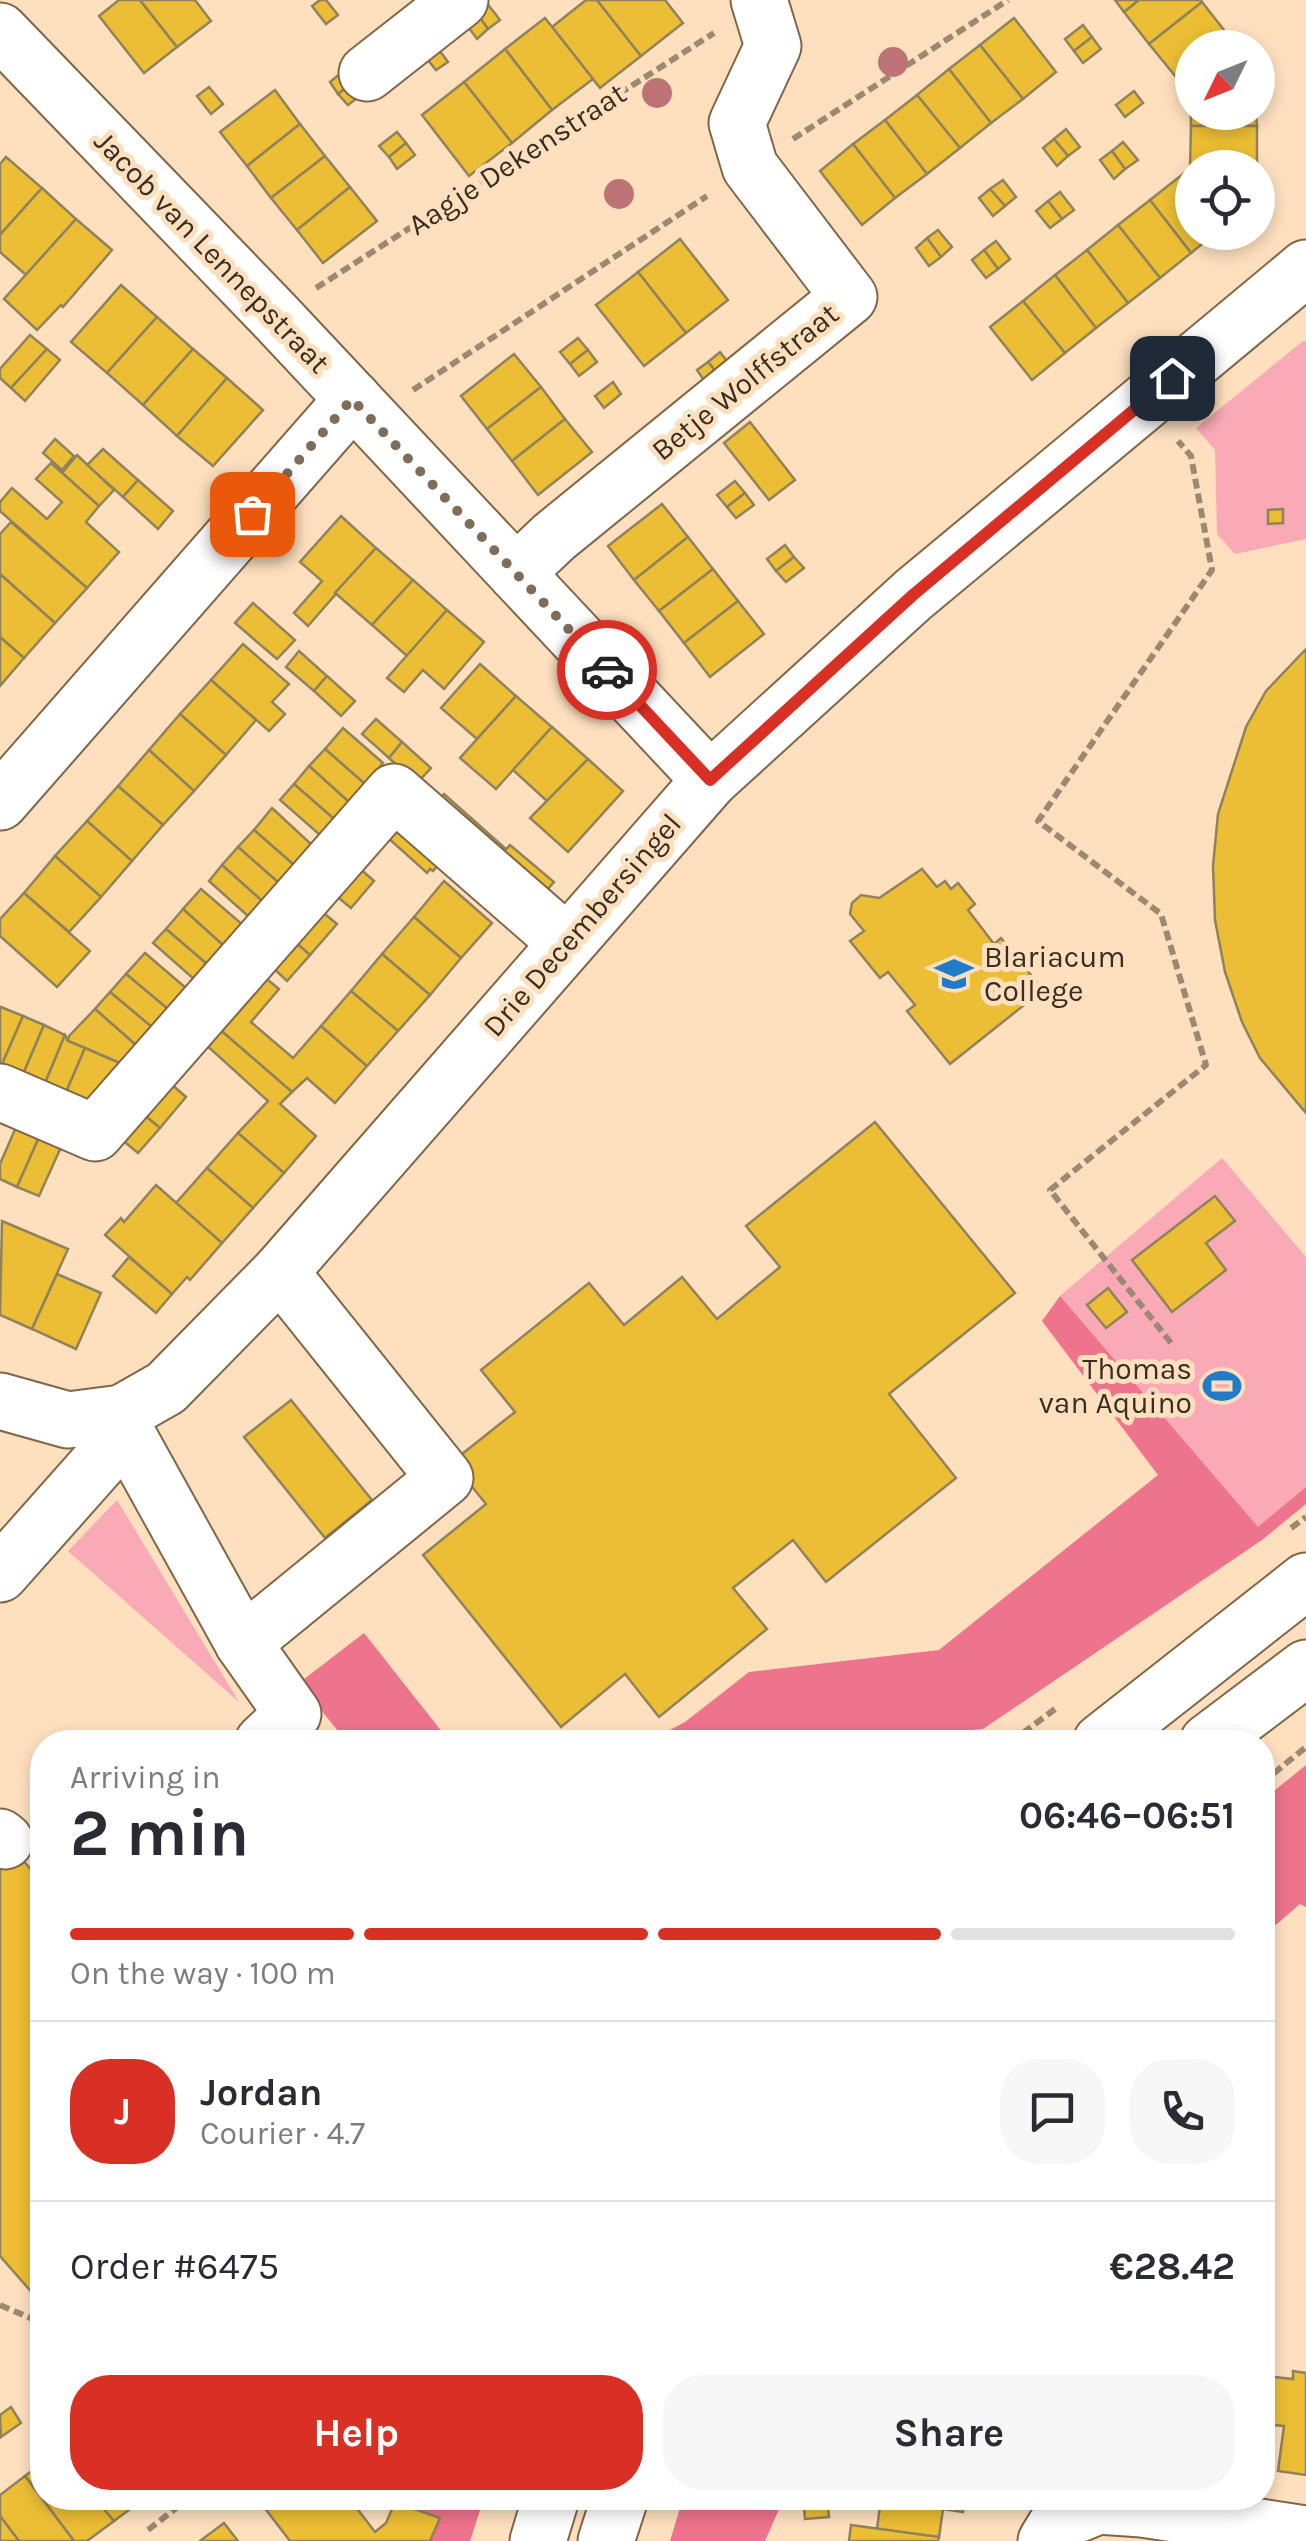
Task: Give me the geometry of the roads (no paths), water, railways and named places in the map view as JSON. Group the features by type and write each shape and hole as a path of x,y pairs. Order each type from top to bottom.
{"street":[{"path":"367,73 460,0"},
{"name":"Betje Wolffstraat","path":"516,573 850,297 750,167 737,123 773,46 760,1"},
{"name":"Jacob van Lennepstraat","path":"0,31 362,408 710,780"},
{"name":"Drie Decembersingel","path":"2,1406 68,1420 124,1422 166,1388 280,1272 710,780 913,595 1306,268"},
{"path":"0,802 362,408"},
{"path":"0,1092 95,1133 394,792 566,942"},
{"path":"243,1642 446,1478 280,1272"},
{"path":"0,1574 124,1422 243,1642 292,1714 275,1730"},
{"path":"1117,1730 1306,1581"},
{"path":"1224,1730 1306,1668"},
{"path":"538,2541 547,2510"},
{"path":"606,2541 616,2510"},
{"path":"1046,2541 1057,2523 1088,2510"},
{"path":"1180,2510 1306,2534"}],"place":[{"name":"Blariacum College","path":"954,974"},
{"name":"Thomas van Aquino","path":"1222,1386"}]}
